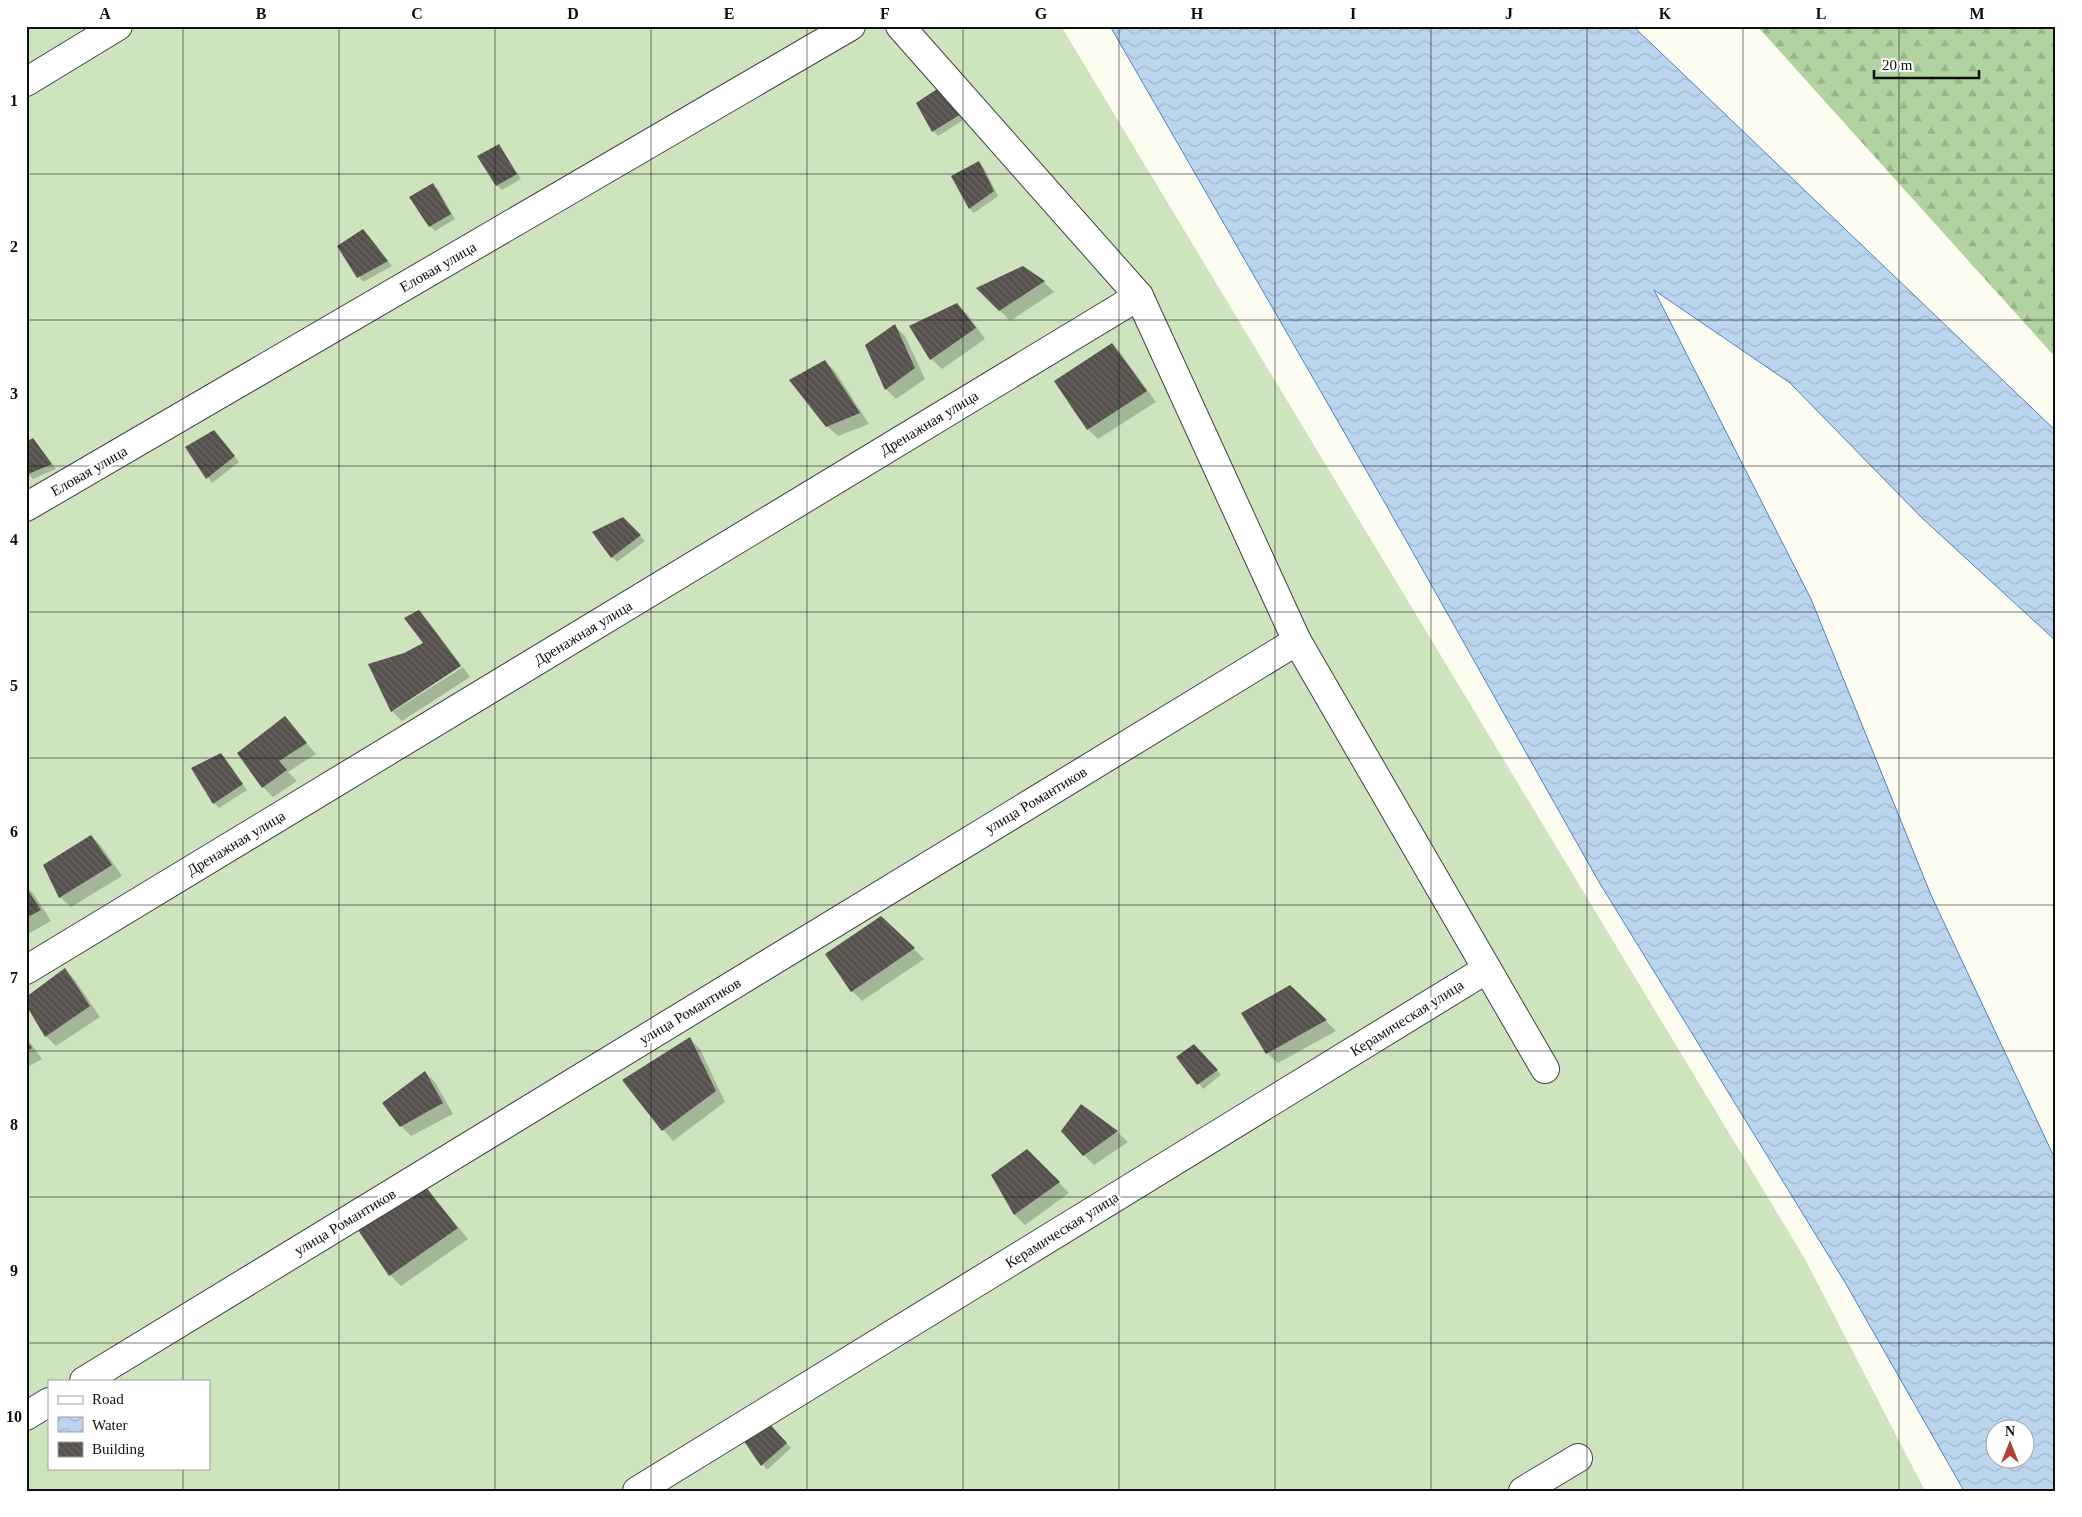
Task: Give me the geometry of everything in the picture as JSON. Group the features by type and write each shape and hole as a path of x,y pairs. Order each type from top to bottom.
{"street":[{"path":"26,82 118,26"},
{"name":"Еловая улица","path":"26,507 851,26"},
{"path":"900,26 1139,296 1296,640 1545,1069"},
{"name":"Дренажная улица","path":"26,970 1139,296"},
{"name":"улица Романтиков","path":"86,1380 1296,640"},
{"name":"Керамическая улица","path":"637,1491 1487,970"},
{"path":"26,1416 48,1403"},
{"path":"1522,1491 1578,1458"}],"green space":[{"path":"26,26 1061,26 1805,1259 1925,1491 26,1491"},
{"path":"1757,26 2056,26 2056,358"}],"water":[{"path":"1110,26 1633,26 2056,431 2056,641 1922,518 1790,383 1654,290 1811,599 1931,895 2056,1161 2056,1491 1964,1491 1846,1284 1599,882 1385,503"}],"building":[{"path":"940,87 961,114 932,132 916,103"},
{"path":"499,144 517,174 496,186 477,156"},
{"path":"979,161 994,191 969,209 951,176"},
{"path":"433,183 451,214 429,227 409,197"},
{"path":"363,229 388,261 357,278 337,246"},
{"path":"1023,266 1045,281 999,311 976,288"},
{"path":"957,303 976,328 930,360 909,326"},
{"path":"895,324 915,368 885,390 865,345"},
{"path":"1112,343 1147,391 1087,430 1054,381"},
{"path":"825,360 860,413 826,427 789,380"},
{"path":"214,430 235,456 206,479 185,447"},
{"path":"33,438 52,464 26,475 26,442"},
{"path":"623,517 641,535 611,558 592,532"},
{"path":"419,610 461,666 391,712 368,664 404,653 423,643 404,618"},
{"path":"285,716 307,743 279,761 287,770 262,788 237,753"},
{"path":"221,753 243,784 213,804 191,768"},
{"path":"91,835 112,865 59,898 43,865"},
{"path":"26,887 41,910 26,918"},
{"path":"881,916 915,948 851,992 825,954"},
{"path":"65,968 90,1006 45,1037 26,1005 26,997"},
{"path":"1290,985 1327,1020 1266,1054 1241,1013"},
{"path":"690,1037 716,1091 662,1131 622,1080"},
{"path":"26,1040 32,1048 26,1052"},
{"path":"1194,1044 1218,1070 1197,1085 1176,1057"},
{"path":"425,1071 443,1103 400,1127 382,1103"},
{"path":"1081,1104 1118,1131 1083,1156 1061,1131"},
{"path":"1027,1149 1060,1182 1014,1215 991,1175"},
{"path":"418,1177 458,1228 389,1276 350,1218"},
{"path":"764,1418 787,1443 761,1466 739,1434"}]}
